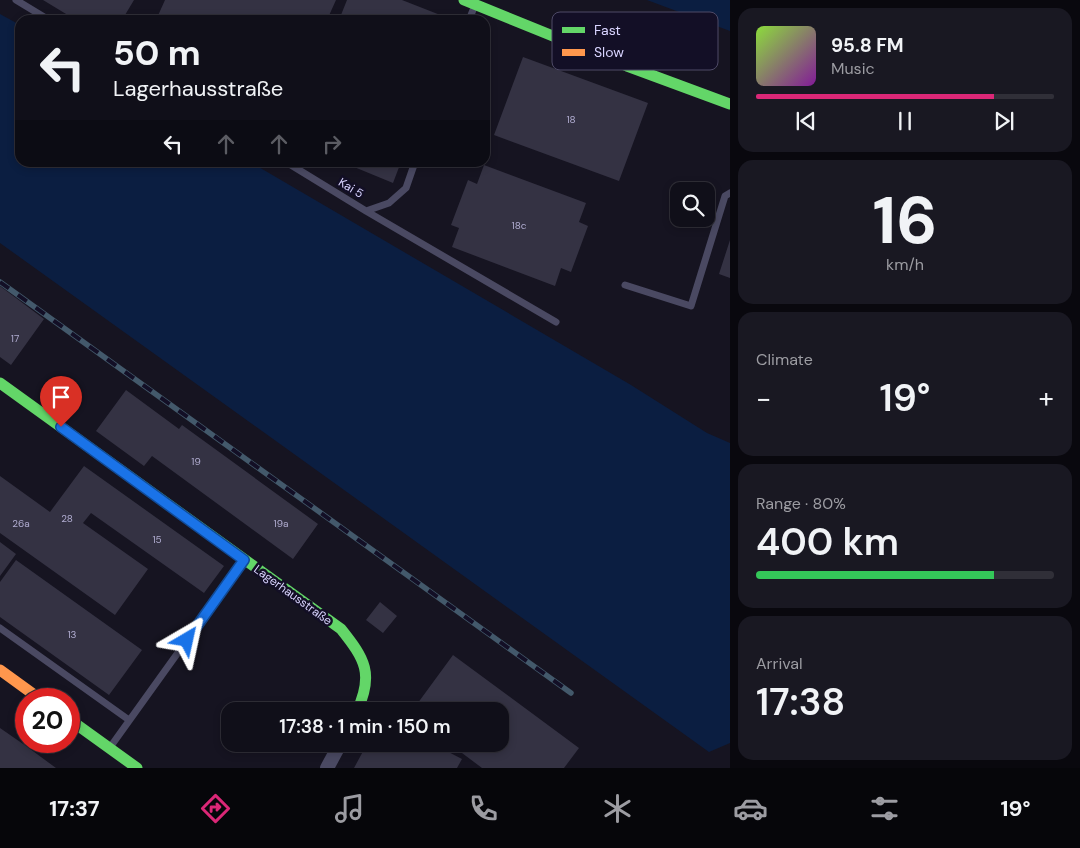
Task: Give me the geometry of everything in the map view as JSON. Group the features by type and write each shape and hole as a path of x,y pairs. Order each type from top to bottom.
{"street":[{"path":"464,0 552,36"},
{"path":"638,70 730,104"},
{"name":"Lagerhausstraße","path":"0,383 341,629 360,653 368,681 362,702"},
{"path":"0,670 25,688"},
{"path":"80,727 137,768"},
{"path":"327,768 336,752"}],"lane":[{"path":"16,0 41,15"},
{"path":"471,15 475,5"},
{"name":"Kai 5","path":"294,167 366,211 389,203 406,188 413,167"},
{"path":"625,285 691,306 725,196 730,193"},
{"path":"366,211 556,322"},
{"path":"109,748 244,560"},
{"path":"0,628 129,720"}],"water":[{"path":"647,0 730,0 730,31 718,27 718,12 679,12"},
{"path":"0,14 15,22 15,167 259,167 631,385 707,433 730,443 730,743 709,752 0,243"}],"building":[{"path":"43,0 134,0 125,15 68,15"},
{"path":"165,0 336,0 329,15 158,15"},
{"path":"347,0 402,0 440,15 341,15"},
{"path":"523,57 552,68 552,70 558,70 648,103 619,181 494,135"},
{"path":"354,167 399,167 393,183"},
{"path":"483,167 489,167 586,203 579,222 588,226 571,272 561,268 555,286 452,247 459,228 451,225 468,180 477,184"},
{"path":"730,240 730,278 719,274"},
{"path":"0,286 44,319 11,365 0,357"},
{"path":"126,390 179,429 182,425 318,524 293,559 152,456 144,466 96,431"},
{"path":"84,466 224,566 204,593 91,513 83,523 148,569 115,615 0,533 0,476 50,512"},
{"path":"0,542 16,554 0,576"},
{"path":"16,560 142,650 109,695 0,617 0,582"},
{"path":"380,602 397,616 383,633 366,620"},
{"path":"453,655 579,748 564,768 482,768 461,752 509,752 509,702 419,702"},
{"path":"0,728 15,738 15,753 36,753 56,768 0,768"},
{"path":"363,752 448,752 462,759 457,768 354,768"}],"railway":[{"path":"0,282 571,693"}],"traffic: fast":[{"path":"464,0 552,36"},
{"path":"638,70 730,104"},
{"path":"0,383 341,629 356,649 364,667 365,687 360,702"},
{"path":"80,727 137,768"}],"traffic: slow":[{"path":"0,670 25,688"}],"route":[{"path":"61,427 244,560 187,640"}]}
